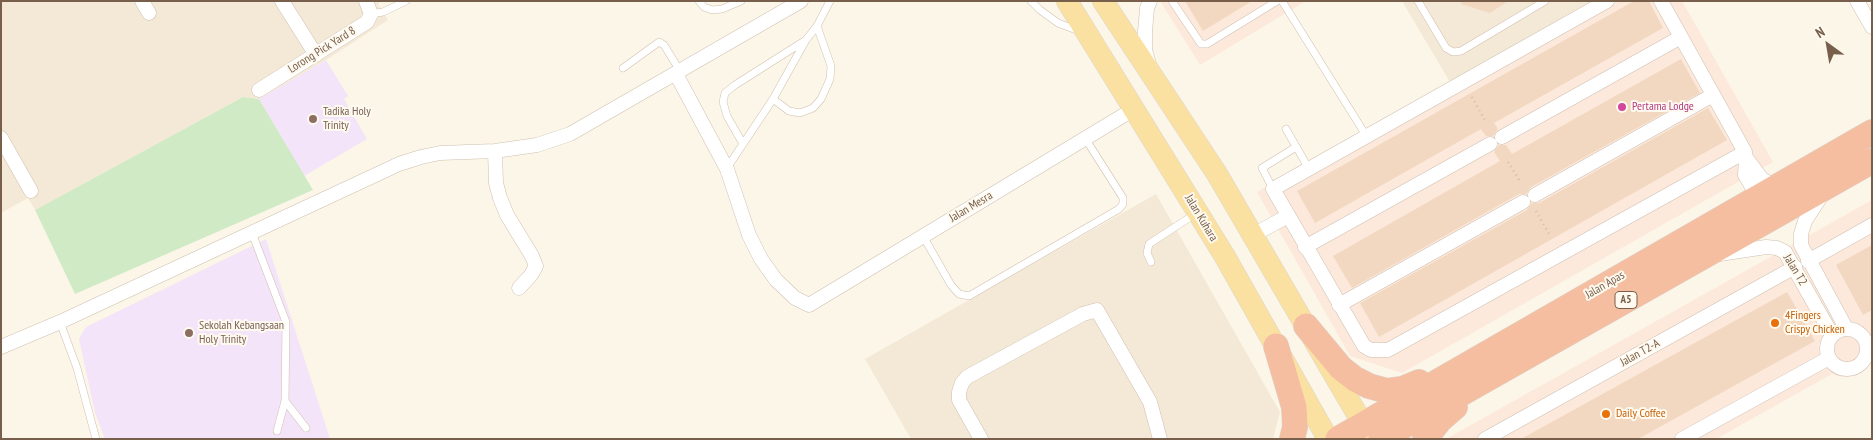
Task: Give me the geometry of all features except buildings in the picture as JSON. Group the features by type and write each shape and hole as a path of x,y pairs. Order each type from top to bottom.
{"highway":[{"name":"Jalan Apas","path":"1338,439 1372,434 1482,369 1758,197 1872,132"},
{"name":"Jalan Apas","path":"1482,369 1704,256 1863,166"},
{"path":"1758,197 1764,201 1777,202 1826,177 1863,166"},
{"path":"1306,326 1342,368 1355,379 1369,386 1387,391 1482,369"},
{"path":"1276,346 1294,408 1295,427 1292,439"},
{"path":"1426,439 1482,369"}],"main road":[{"name":"Jalan Kuhara","path":"1067,1 1198,212 1328,439"},
{"path":"1103,1 1217,174 1372,434"}],"street":[{"path":"282,1 316,54"},
{"path":"1,347 60,322 406,161 440,153 495,151 537,145 570,134 801,1"},
{"path":"1150,1 1147,8 1144,32 1145,50 1153,77"},
{"path":"1607,1 1273,190 1364,346 1372,350 1388,350 1746,155"},
{"path":"1661,1 1746,155 1762,180 1782,184"},
{"path":"1857,1 1872,27"},
{"name":"Lorong Pick Yard 8","path":"259,90 367,22 368,8"},
{"path":"1305,247 1681,37"},
{"path":"678,73 727,169"},
{"path":"1339,305 1713,95"},
{"name":"Jalan Mesra","path":"727,169 749,235 761,259 776,280 795,298 809,305 1134,109"},
{"path":"1,138 31,191"},
{"path":"495,151 496,183 500,198 507,215 536,266 531,275 519,288"},
{"path":"1746,155 1744,169 1758,197"},
{"name":"Jalan T2","path":"1828,186 1805,221 1801,234 1801,245 1846,328"},
{"path":"1253,236 1288,216"},
{"path":"1808,261 1872,225"},
{"name":"Jalan T2","path":"1704,256 1766,247 1777,248 1785,252 1832,335"},
{"name":"Jalan T2-A","path":"1485,439 1795,267"},
{"path":"981,439 959,400 962,383 967,377 1084,314 1097,310 1150,402 1160,439"},
{"path":"1846,328 1868,334 1868,349 1867,356 1858,366 1845,369 1833,364 1829,358 1827,346 1832,335 1846,328"},
{"path":"1682,439 1829,358"}],"lane":[{"path":"368,8 383,12 406,1"},
{"path":"699,1 704,7 712,10 722,9 741,1"},
{"path":"727,169 773,99 830,1"},
{"path":"1031,1 1058,23 1086,34"},
{"path":"1172,1 1200,44 1207,44 1276,1"},
{"path":"1282,1 1366,137"},
{"path":"1418,1 1446,48 1453,52 1461,51 1545,1"},
{"path":"773,99 789,112 800,113 814,108 820,100 830,79 831,66 817,26"},
{"path":"743,144 727,116 723,102 725,93 806,40"},
{"path":"623,68 659,42 664,45 678,73"},
{"path":"1286,129 1309,169"},
{"path":"923,236 952,285 959,294 969,296 1119,209 1123,204 1123,198 1085,138"},
{"path":"1273,190 1262,168 1296,147"},
{"path":"1152,262 1147,253 1149,244 1198,212"},
{"path":"252,233 286,322 285,401 277,431"},
{"path":"60,322 77,368 96,439"},
{"path":"285,401 306,428"}],"path":[{"path":"1472,98 1486,122"},
{"path":"1508,162 1521,184"},
{"path":"1536,211 1550,234"}],"shaded area":[{"path":"1,1 381,1 378,4 388,20 326,60 259,99 243,97 35,210 28,198 1,213"},
{"path":"1160,1 1306,1 1200,65"},
{"path":"1402,1 1592,1 1450,82"},
{"path":"1592,1 1682,1 1773,162 1402,373 1350,356 1257,192"},
{"name":"Tadika Holy Trinity","path":"326,60 348,96 344,99 367,139 304,176 259,99"},
{"path":"1156,194 1280,412 1273,439 911,439 865,359"},
{"path":"1872,200 1872,362 1859,374 1841,377 1832,374 1716,439 1446,439"},
{"name":"Sekolah Kebangsaan Holy Trinity","path":"266,239 330,439 105,439 95,413 79,339 86,327"}],"green space":[{"path":"243,97 259,99 313,190 75,294 35,210"}],"place":[{"name":"Pertama Lodge","path":"1622,107"},
{"name":"Tadika Holy Trinity","path":"313,119"},
{"name":"4Fingers Crispy Chicken","path":"1775,323"},
{"name":"Sekolah Kebangsaan Holy Trinity","path":"189,333"},
{"name":"Daily Coffee","path":"1606,414"}]}
